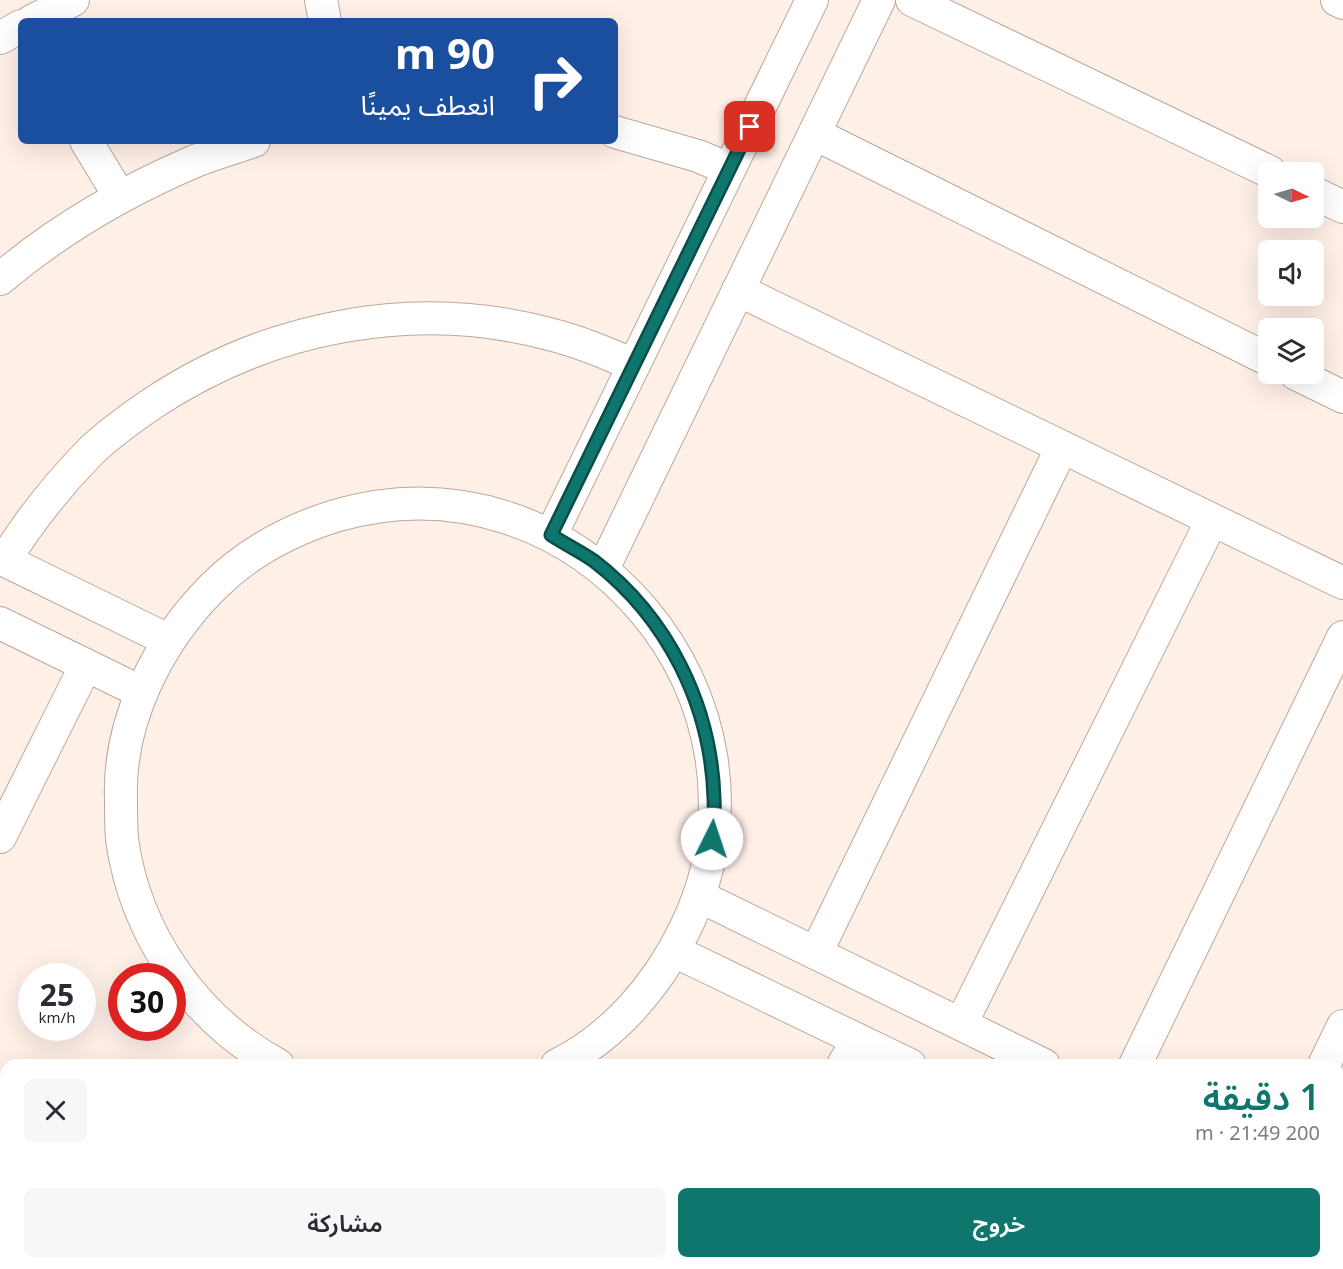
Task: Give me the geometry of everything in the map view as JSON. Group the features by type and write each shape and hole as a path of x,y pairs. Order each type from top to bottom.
{"street":[{"path":"40,18 74,0"},
{"path":"321,0 324,18"},
{"path":"551,535 812,0"},
{"path":"603,569 879,0"},
{"path":"912,0 1258,166"},
{"path":"1337,0 1343,3"},
{"path":"618,133 698,156 729,169"},
{"path":"814,134 1258,355"},
{"path":"88,144 120,197"},
{"path":"0,279 27,256 120,197 195,161 245,144"},
{"path":"1324,198 1343,207"},
{"path":"738,290 1343,583"},
{"path":"168,640 3,559 53,492 91,452 133,416 179,386 227,360 278,341 331,327 386,320 440,318 495,323 549,334 634,365"},
{"path":"1316,384 1343,397"},
{"path":"816,953 1062,447"},
{"path":"267,1059 230,1033 201,1006 176,975 150,933 133,886 122,838 120,789 127,740 141,692 168,640 192,608 227,573 267,544 312,523 359,509 408,504 457,506 505,517 551,535 593,561 630,593 662,631 686,674 704,720 715,799 712,839 705,878 692,915 674,951 653,984 626,1014 596,1040 566,1059"},
{"path":"961,1024 1212,520"},
{"path":"0,623 141,692"},
{"path":"1138,1059 1340,648"},
{"path":"0,837 86,665"},
{"path":"699,896 1032,1059"},
{"path":"674,951 850,1052 882,1059"},
{"path":"1327,1059 1343,1026"}],"route":[{"path":"712,839 715,799 711,759 704,720 686,674 662,631 630,593 593,561 551,535 750,127"}]}
